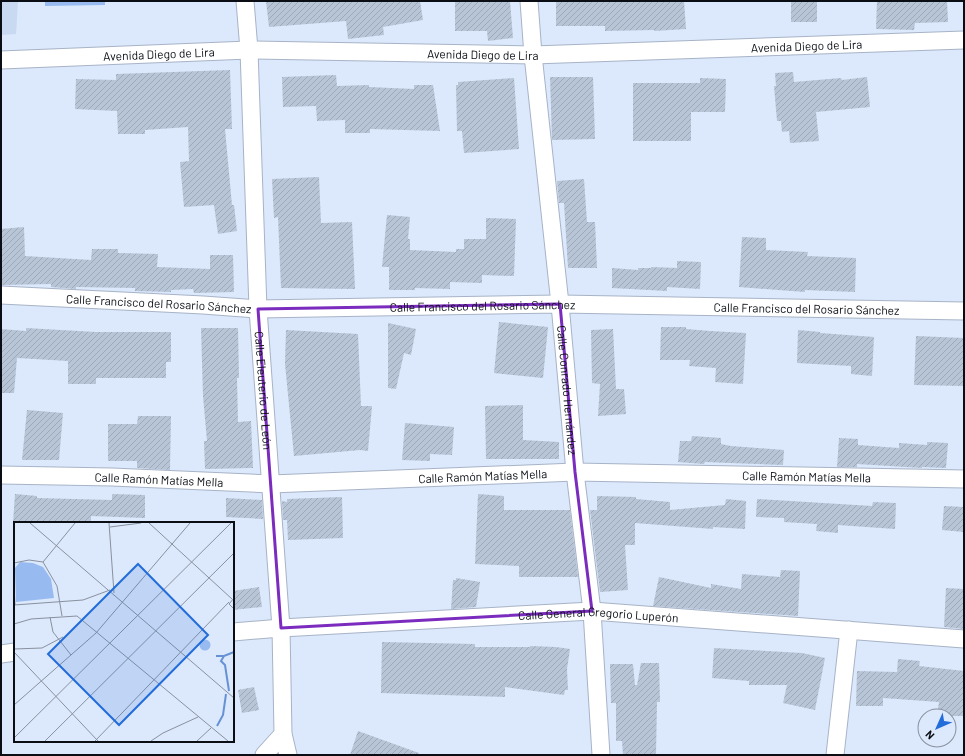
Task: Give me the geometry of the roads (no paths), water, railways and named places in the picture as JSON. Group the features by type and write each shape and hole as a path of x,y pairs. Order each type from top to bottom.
{"street":[{"name":"Calle Eleuterio de León","path":"245,1 249,50 258,309 281,628 283,734 288,755"},
{"name":"Calle Conrado Hernández","path":"529,1 533,55 560,304 575,472 592,611 601,755"},
{"name":"Avenida Diego de Lira","path":"1,60 249,50 533,55 964,40"},
{"name":"Calle Francisco del Rosario Sánchez","path":"1,295 258,309 560,304 964,311"},
{"name":"Calle Ramón Matías Mella","path":"1,475 112,477 271,484 575,472 964,479"},
{"name":"Calle General Gregorio Luperón","path":"234,632 592,611 964,638"},
{"path":"835,755 849,630"},
{"path":"1,654 14,652"},
{"path":"264,755 283,734"}]}
